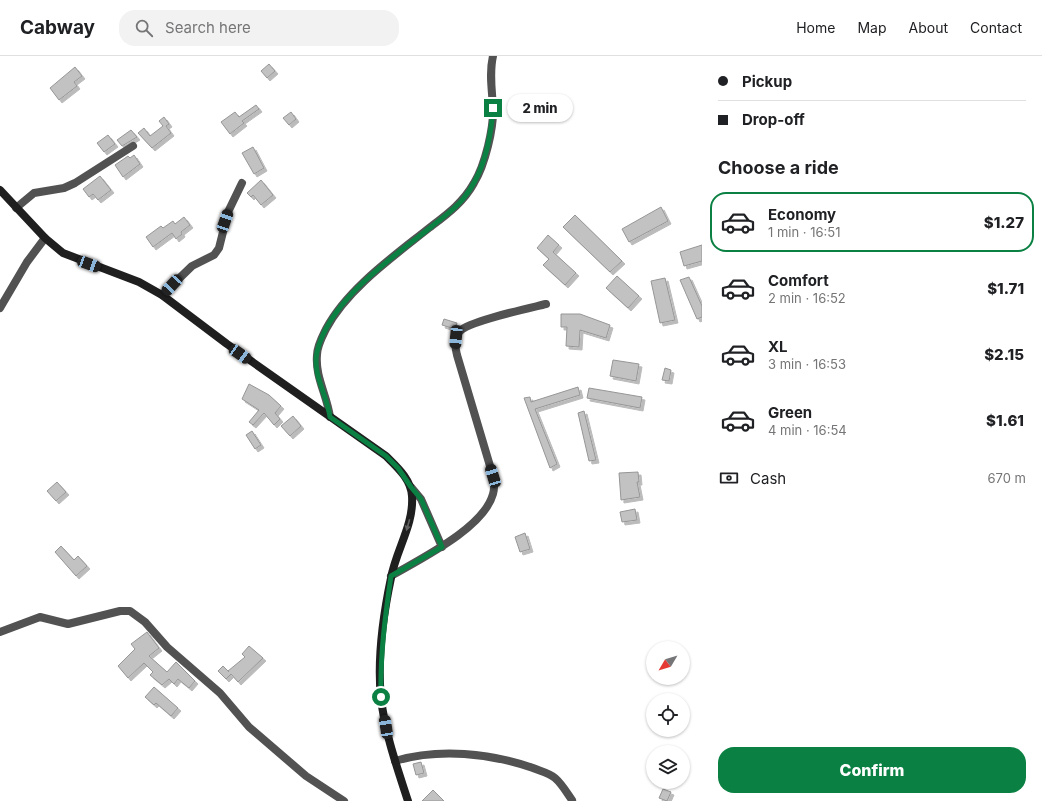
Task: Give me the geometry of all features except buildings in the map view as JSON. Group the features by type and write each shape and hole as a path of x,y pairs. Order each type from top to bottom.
{"street":[{"path":"330,417 327,402 316,368 317,353 322,338 331,320 345,301 394,257 454,209 475,182 492,126 491,72 493,56"},
{"path":"16,208 34,193 64,188 76,184 132,146"},
{"path":"162,295 192,266 214,255 219,248 228,212 242,183"},
{"path":"0,190 44,238 63,253 77,260 139,282 162,295 227,344 386,456 398,468 421,499 442,547"},
{"path":"0,308 27,262 44,238"},
{"path":"391,576 442,547 471,524 486,509 493,496 495,487 493,476 457,355 456,337 460,330 472,324 546,304"},
{"path":"408,801 386,727 381,697 380,663 391,576 411,514 411,487"},
{"path":"0,632 40,617 68,624 120,611 130,611 145,622 167,647 220,693 255,732 306,776 344,801"},
{"path":"395,761 419,755 432,754 459,754 505,759 555,777 572,800"}],"route":[{"path":"381,697 380,663 391,576 442,547 421,499 398,468 386,456 330,417 327,402 316,368 317,353 322,338 331,320 345,301 394,257 454,209 464,199 475,182 482,162 492,126 493,108"}]}
